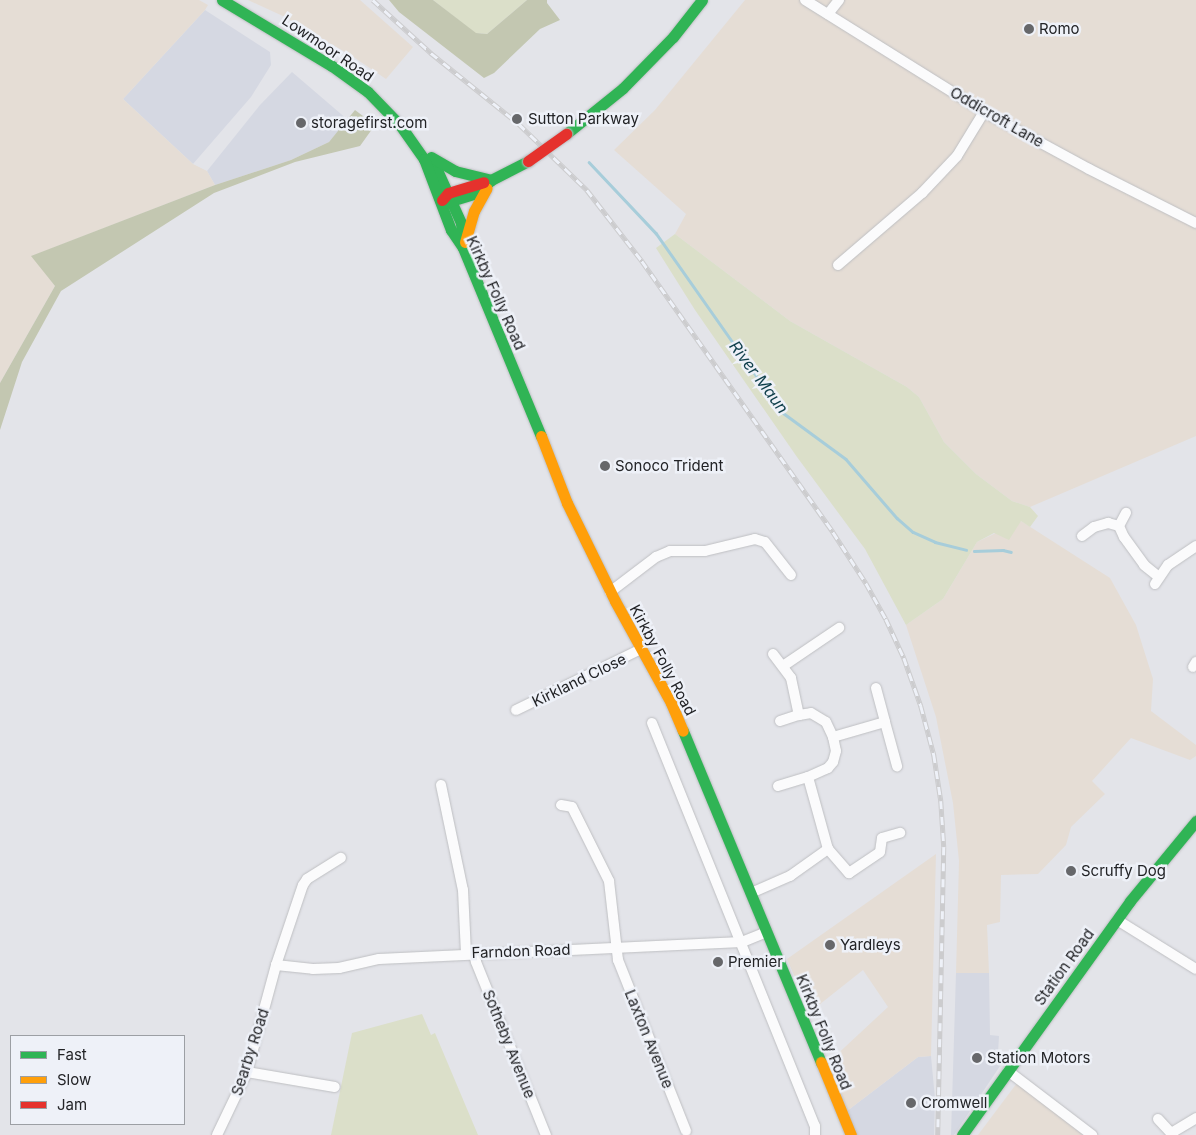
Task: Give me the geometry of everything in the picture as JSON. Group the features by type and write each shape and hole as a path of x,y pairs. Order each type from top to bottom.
{"main road":[{"name":"Lowmoor Road","path":"222,0 301,46 368,92 400,125 424,159 438,172 461,223 463,248"},
{"path":"440,203 451,198 474,194 491,180 528,161 566,134 629,82 674,37 702,0"},
{"path":"416,147 455,171 491,180"},
{"name":"Lowmoor Road","path":"424,159 440,203"},
{"path":"463,248 474,211 491,180"},
{"name":"Kirkby Folly Road","path":"440,203 451,230 463,248 488,312 527,400 567,503 610,592 671,703 851,1135"},
{"name":"Station Road","path":"962,1135 1117,920 1196,821"}],"street":[{"name":"Oddicroft Lane","path":"805,0 984,112 1196,223"},
{"path":"828,14 839,0"},
{"path":"838,265 922,193 957,156 984,112"},
{"path":"1119,526 1126,513"},
{"path":"1082,536 1094,526 1108,523 1119,526"},
{"path":"1119,526 1124,537 1157,580 1168,565 1196,546"},
{"path":"610,592 656,557 670,551 705,551 755,539 765,542 791,575"},
{"path":"783,666 839,628"},
{"name":"Kirkland Close","path":"516,710 641,649"},
{"path":"773,654 791,678 799,715"},
{"path":"876,688 897,766"},
{"path":"778,786 808,777 828,768 833,762 836,750 833,737 826,722 811,712 780,720"},
{"path":"833,737 885,722"},
{"path":"652,723 815,1126 814,1135"},
{"path":"808,777 828,849 849,873 880,852 882,838 900,833"},
{"name":"Sotheby Avenue","path":"441,785 463,890 470,953 476,962 546,1135"},
{"name":"Laxton Avenue","path":"562,805 572,807 609,881 618,960 686,1131"},
{"path":"751,893 790,876 828,849"},
{"name":"Searby Road","path":"217,1135 247,1072 276,965 303,885 307,879 341,858"},
{"path":"1117,920 1196,969"},
{"name":"Farndon Road","path":"276,965 313,969 339,968 380,959 470,953 742,942 767,932"},
{"path":"1008,1071 1092,1135"},
{"path":"247,1072 335,1088"},
{"path":"1158,1119 1173,1134 1196,1118"}],"shaded area":[{"path":"0,0 199,0 208,5 123,99 193,164 207,171 215,185 32,256 55,286 0,383"},
{"path":"248,0 360,0 413,47 386,79 352,56 285,17"},
{"path":"745,0 1196,0 1196,436 1030,507 1012,501 976,474 944,442 919,397 907,387 790,321 675,234 686,214 614,150 655,110"},
{"path":"205,10 270,52 271,65 251,97 193,164 123,99"},
{"path":"292,72 348,120 329,142 291,160 215,185 207,171 260,105"},
{"path":"1021,521 1110,578 1136,625 1153,679 1151,711 1196,745 1196,756 1190,760 1131,738 1092,781 1105,794 1071,827 1066,845 1038,874 1001,875 1000,922 987,925 989,973 956,973 959,861 953,803 936,717 906,625 943,599 977,542"},
{"path":"936,854 931,1056 918,1057 847,1111 832,1075 831,1060 888,1007 863,970 810,1012 787,959"},
{"name":"Station Motors","path":"956,973 989,973 990,1035 999,1036 998,1053 1002,1063 954,1135 951,1135"},
{"path":"931,1056 935,1099 934,1135 856,1135 847,1111 918,1057"},
{"path":"1017,1083 1083,1135 978,1135"}],"green space":[{"path":"389,0 433,0 476,33 487,34 527,0 547,0 547,3 560,20 540,29 494,73 484,78 399,12"},
{"path":"433,0 527,0 487,34 475,33"},
{"path":"355,110 375,125 360,146 295,162 214,193 61,291 22,362 0,430 0,383 55,286 31,256 215,185 291,160 329,142"},
{"path":"675,234 790,321 907,387 919,397 944,442 976,474 1012,501 1030,507 1038,516 1030,527 1021,521 1009,540 994,533 977,542 943,599 906,625 865,549 797,457 695,310 656,248"},
{"path":"422,1014 431,1035 435,1033 478,1135 331,1135 352,1033"}],"waterway":[{"name":"River Maun","path":"589,162 656,233 782,412 846,459 897,518 913,532 935,542 966,550"},
{"name":"River Maun","path":"974,551 1003,550 1011,552"}],"railway":[{"path":"373,0 431,53 519,124 587,190 642,261 833,532 866,583 886,619 904,658 921,706 934,755 941,801 944,847 938,1135"}],"traffic: fast":[{"path":"222,0 332,66 368,92 400,125 424,159 438,172 461,223 463,247"},
{"path":"566,134 623,88 673,37 702,0"},
{"path":"431,157 455,171 491,180"},
{"path":"424,159 451,230 463,248 541,436"},
{"path":"444,203 474,194 491,180 528,161"},
{"path":"683,731 821,1062"},
{"path":"962,1135 1130,901 1196,821"}],"traffic: slow":[{"path":"465,242 474,211 487,188"},
{"path":"541,436 567,503 615,601 671,703 683,731"},
{"path":"821,1062 851,1135"}],"traffic: jam":[{"path":"528,161 566,134"},
{"path":"442,200 448,193 483,182"}],"place":[{"name":"Romo","path":"1029,29"},
{"name":"Sutton Parkway","path":"517,119"},
{"name":"storagefirst.com","path":"301,123"},
{"name":"Sonoco Trident","path":"605,466"},
{"name":"Scruffy Dog","path":"1071,871"},
{"name":"Yardleys","path":"830,945"},
{"name":"Premier","path":"718,962"},
{"name":"Station Motors","path":"977,1058"},
{"name":"Cromwell","path":"911,1103"}]}
